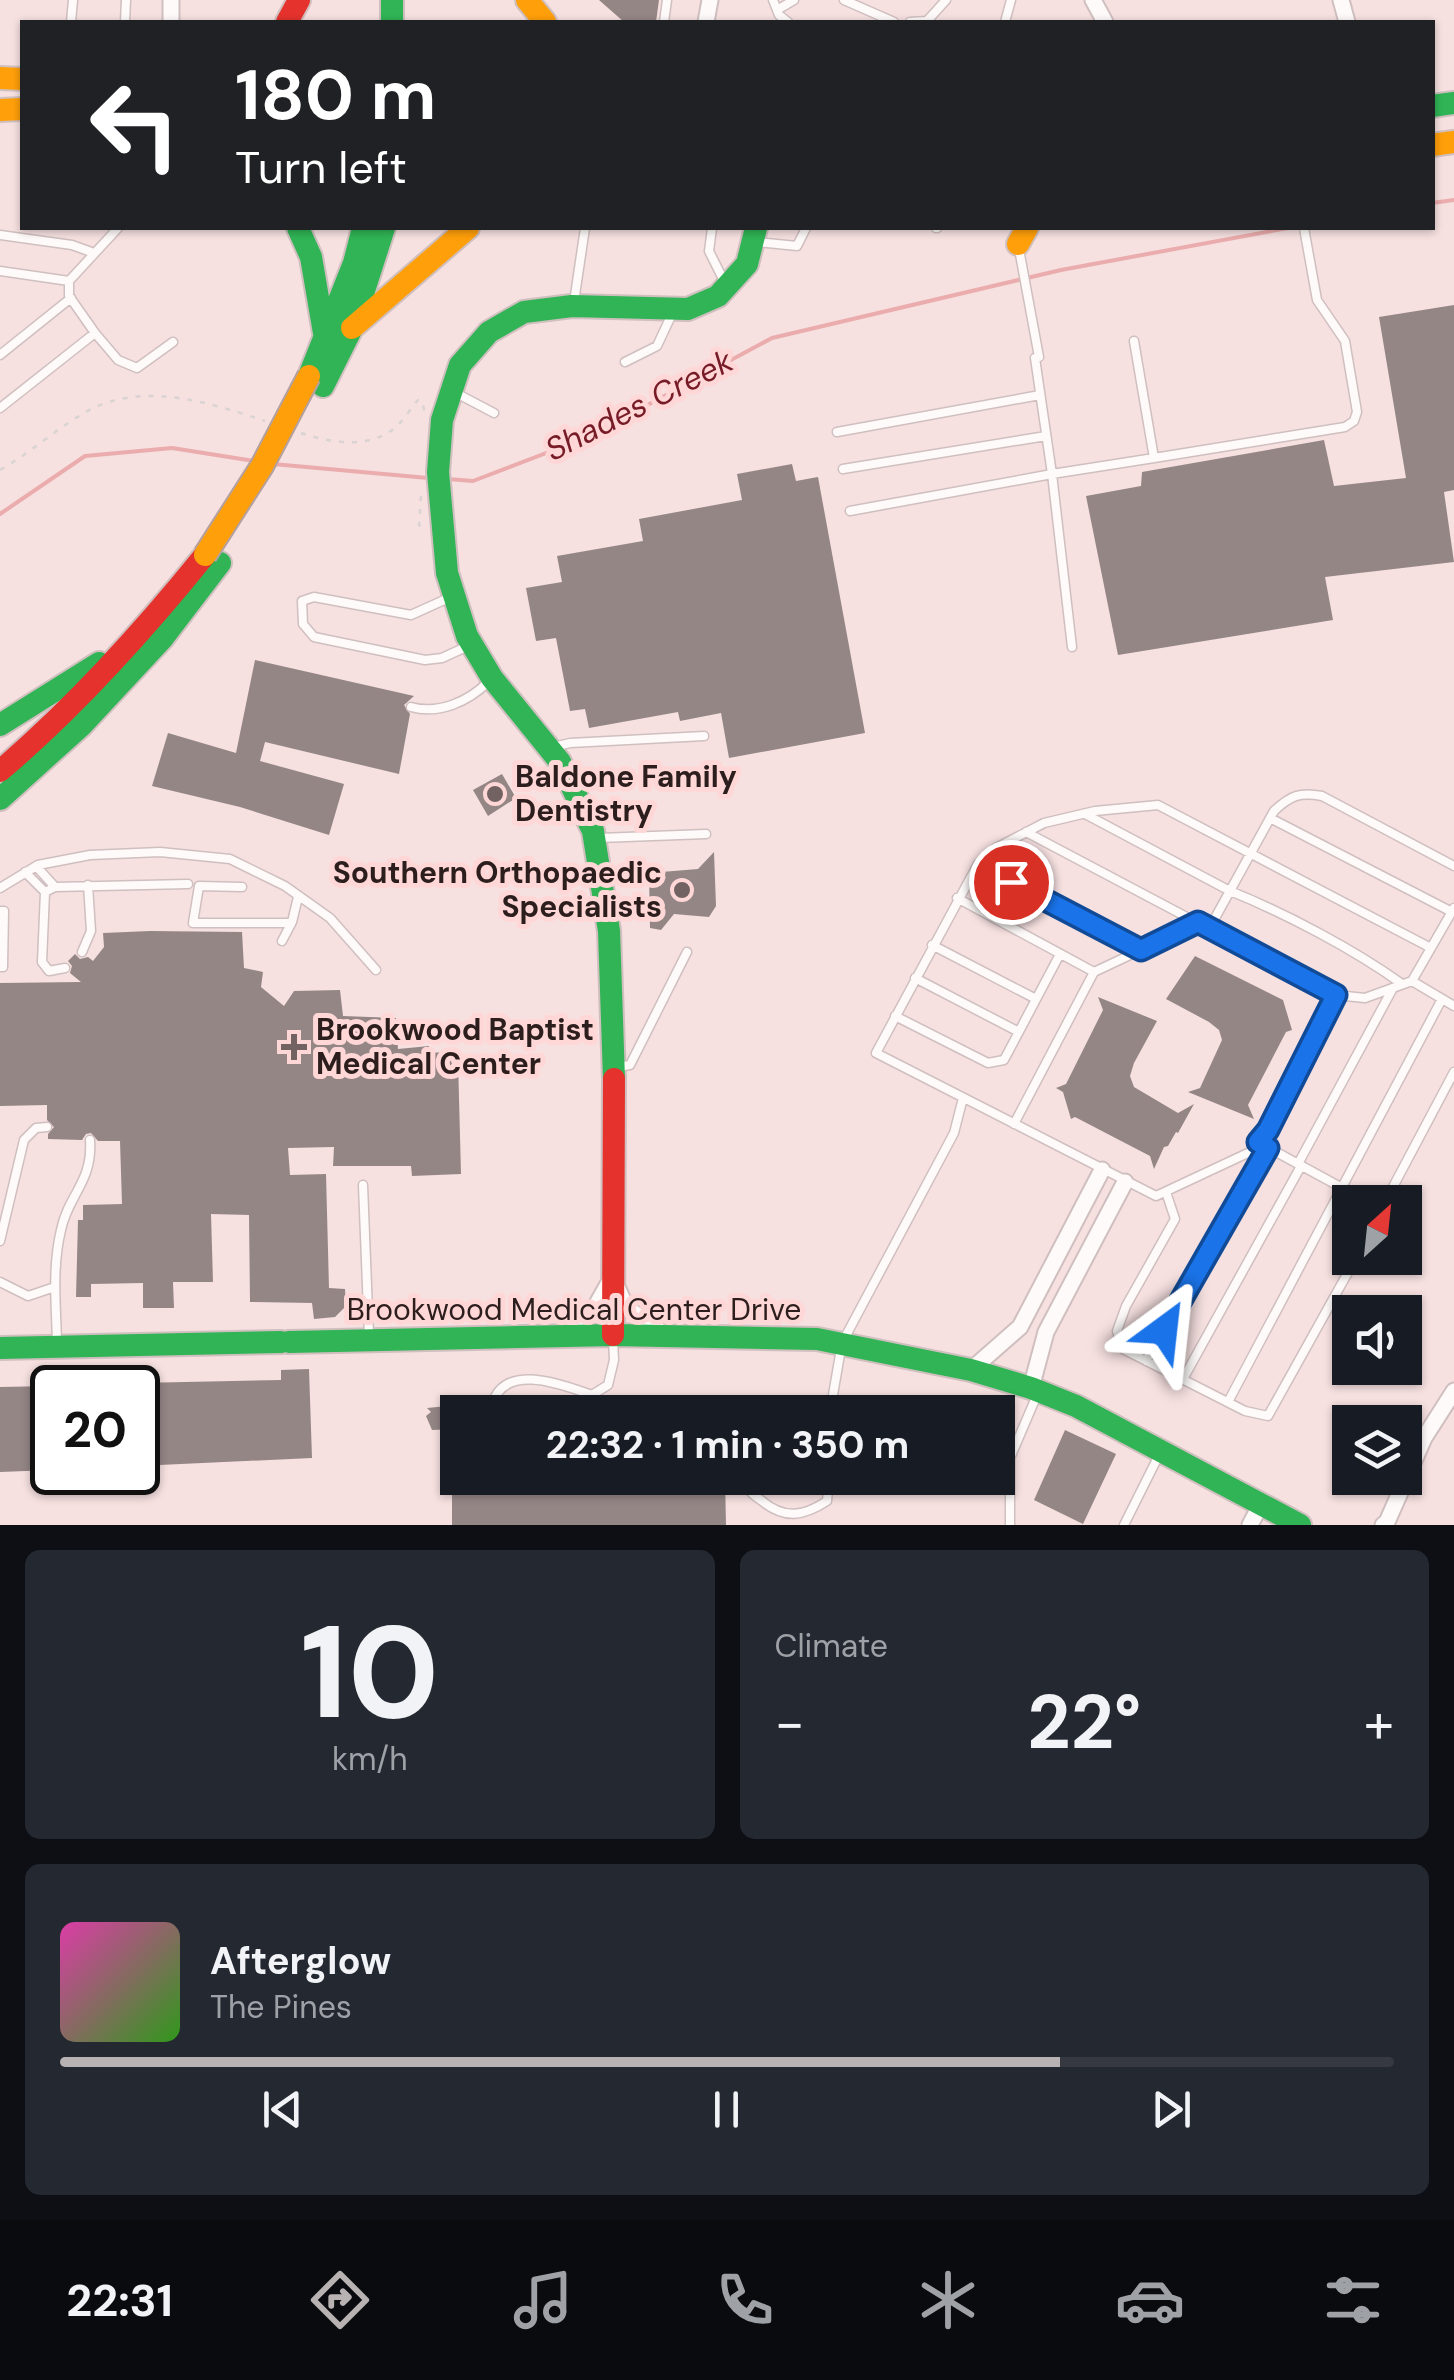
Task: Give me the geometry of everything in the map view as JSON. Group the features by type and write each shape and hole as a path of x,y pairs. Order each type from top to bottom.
{"street":[{"path":"299,230 311,257 324,333"},
{"path":"316,381 324,333 354,264 362,230"},
{"path":"352,328 383,230"},
{"path":"0,799 82,725 162,639 213,559 262,466 352,328 465,230"},
{"path":"613,1335 614,1068 609,931 594,838 560,762 492,678 472,644 454,595 433,530 442,420 460,365 489,332 524,312 574,306 688,309 718,296 747,264 754,234"},
{"path":"0,770 28,748 213,559"},
{"path":"0,725 138,639"},
{"path":"971,1370 1020,1328 1102,1170"},
{"path":"1035,1390 1046,1332 1124,1182"},
{"path":"568,1336 592,1313 613,1276"},
{"path":"613,1276 626,1308 667,1336"},
{"name":"Brookwood Medical Center Drive","path":"0,1348 613,1335 817,1338 971,1370 1035,1390 1076,1406 1161,1451 1256,1515 1300,1525"},
{"path":"1383,1525 1388,1522 1424,1438 1454,1391"}],"lane":[{"path":"772,0 786,20"},
{"path":"777,10 794,0"},
{"path":"844,0 889,20"},
{"path":"928,20 946,0"},
{"path":"116,230 69,281 70,298 118,360 138,368 173,342"},
{"path":"574,306 585,230"},
{"path":"712,230 709,250 726,287"},
{"path":"754,234 798,246 805,230"},
{"path":"850,511 1345,427 1354,421 1357,412 1345,341 1317,300 1304,230"},
{"path":"1020,233 1072,647"},
{"path":"0,235 72,244 94,254"},
{"path":"0,271 69,281"},
{"path":"0,355 70,298"},
{"path":"625,362 657,346 674,310"},
{"path":"0,408 95,333"},
{"path":"1134,341 1154,458"},
{"path":"452,391 494,413"},
{"path":"837,432 1040,395"},
{"path":"843,470 1046,436"},
{"path":"454,595 411,615 314,597 302,601 303,624 314,637 425,660 442,658 472,644"},
{"path":"411,707 440,708 460,702 492,678"},
{"path":"548,748 570,743 704,736"},
{"path":"1209,928 1270,818 1288,798 1303,793 1322,796 1454,866"},
{"path":"1336,995 1268,1130 1250,1152 1156,1196 876,1053 978,864 996,848 1044,823 1084,813 1158,806 1431,948"},
{"path":"1084,813 1350,952 1402,984 1454,1006"},
{"path":"1183,1379 1402,984 1431,948 1453,910 1270,818"},
{"path":"1026,832 1336,995 1364,998 1402,984"},
{"path":"594,838 706,834"},
{"path":"0,888 36,866 108,854 160,852 230,859 284,886 330,918 376,970"},
{"path":"978,864 1141,950"},
{"path":"36,866 55,887"},
{"path":"26,872 45,892 42,962 49,971 64,968"},
{"path":"45,892 55,887 88,885 188,884"},
{"path":"82,952 91,932 88,885"},
{"path":"242,886 198,886 193,923 292,923"},
{"path":"282,941 292,923 298,897"},
{"path":"957,898 1094,972"},
{"path":"0,968 2,911"},
{"path":"1014,1124 1094,972 1198,922"},
{"path":"932,945 1036,999"},
{"path":"614,1068 630,1065 687,952"},
{"path":"895,1016 988,1062 1004,1060 1060,954"},
{"path":"915,978 1019,1032"},
{"path":"1342,1185 1442,999"},
{"path":"1394,1185 1454,1072"},
{"path":"833,1395 842,1343 954,1133 964,1098"},
{"path":"0,1241 24,1140 36,1128 48,1127"},
{"path":"57,1346 55,1261 62,1224 92,1162 90,1140"},
{"path":"1258,1142 1335,1185"},
{"path":"1146,1361 1268,1148"},
{"path":"364,1185 369,1340"},
{"path":"1166,1192 1176,1219 1126,1306 1117,1331 1123,1349 1245,1411 1268,1416 1347,1275"},
{"path":"1228,1402 1332,1203"},
{"path":"0,1282 28,1296 56,1288"},
{"path":"496,1395 505,1384 519,1378 592,1394 608,1385 614,1360 613,1335"},
{"path":"1010,1525 1010,1458 1035,1390"},
{"path":"1124,1525 1161,1451"},
{"path":"754,1495 771,1509 786,1515 803,1515 827,1501 827,1495"}],"path":[{"path":"0,470 82,414 124,398 188,400 277,425"},
{"path":"292,430 336,443 360,441 396,426 419,399 424,408 424,429"},
{"path":"419,523 433,530"}],"building":[{"path":"599,0 659,0 656,20 622,20"},
{"path":"1454,305 1454,490 1444,492 1454,562 1325,577 1333,620 1118,655 1086,496 1141,486 1142,472 1324,440 1334,486 1406,478 1379,317"},
{"path":"792,464 796,481 818,477 865,733 729,758 721,713 680,721 678,712 589,728 585,709 570,711 556,638 536,641 526,588 562,582 557,556 643,541 639,519 742,500 737,474"},
{"path":"255,660 414,696 404,705 410,714 399,774 265,742 260,761 344,784 329,835 240,807 152,786 168,733 236,753"},
{"name":"Baldone Family Dentistry","path":"502,774 516,798 488,816 473,790"},
{"name":"Southern Orthopaedic Specialists","path":"714,852 716,906 709,917 674,914 661,930 650,928 649,873 698,869"},
{"path":"242,932 244,968 263,972 261,987 284,1006 294,991 340,990 343,1016 396,1018 398,1049 429,1046 429,1053 445,1052 445,1061 458,1060 461,1174 412,1176 411,1166 333,1166 334,1147 288,1148 290,1175 326,1174 329,1288 345,1289 346,1306 335,1317 314,1319 312,1303 250,1302 249,1215 211,1214 213,1282 173,1282 174,1308 143,1308 143,1283 91,1284 91,1297 76,1297 78,1220 83,1220 83,1205 122,1204 120,1141 98,1141 91,1133 82,1140 48,1139 54,1127 47,1120 47,1105 0,1106 0,983 81,982 70,973 72,966 68,961 75,954 93,961 104,947 103,933"},
{"path":"1195,956 1283,1000 1292,1030 1286,1032 1248,1105 1254,1119 1188,1092 1200,1088 1222,1040 1219,1030 1209,1022 1166,999"},
{"path":"1098,997 1157,1021 1134,1063 1130,1076 1134,1087 1178,1113 1194,1104 1178,1133 1164,1147 1154,1169 1150,1156 1075,1117 1071,1119 1063,1092 1056,1088 1066,1084 1103,1010"},
{"path":"309,1369 312,1458 160,1465 160,1383 281,1380 281,1370"},
{"path":"30,1386 30,1471 0,1472 0,1387"},
{"path":"440,1407 440,1430 432,1430 426,1416 431,1412 427,1408"},
{"path":"1065,1430 1116,1454 1083,1524 1034,1500"},
{"path":"452,1495 725,1495 726,1525 452,1525"}],"waterway":[{"name":"Shades Creek","path":"1435,203 1454,200"},
{"name":"Shades Creek","path":"448,479 473,481 588,437 772,338 1061,270 1277,230"},
{"name":"Shades Creek","path":"0,514 85,456 172,448 254,461"},
{"name":"Shades Creek","path":"273,464 428,478"}],"traffic: fast":[{"path":"392,0 392,20"},
{"path":"1435,106 1454,103"},
{"path":"299,230 311,257 324,333"},
{"path":"309,376 354,263 362,230"},
{"path":"323,386 352,328 383,230"},
{"path":"614,1079 609,931 593,831 560,762 492,678 467,636 447,573 438,472 442,420 460,365 489,332 524,312 572,306 688,309 718,296 747,264 756,230"},
{"path":"0,799 82,725 162,639 220,563"},
{"path":"0,725 99,663"},
{"path":"289,1342 613,1335 817,1339 971,1370 1031,1388 1076,1406 1300,1525"},
{"path":"0,1348 281,1342"}],"traffic: slow":[{"path":"527,0 543,20"},
{"path":"0,78 20,79"},
{"path":"0,110 20,109"},
{"path":"1435,145 1454,142"},
{"path":"352,328 466,230"},
{"path":"1018,244 1026,230"},
{"path":"205,555 262,466 309,376"}],"traffic: jam":[{"path":"288,20 299,0"},
{"path":"0,771 107,668 205,555"},
{"path":"613,1335 614,1079"}],"place":[{"name":"Baldone Family Dentistry","path":"495,794"},
{"name":"Southern Orthopaedic Specialists","path":"682,890"},
{"name":"Brookwood Baptist Medical Center","path":"294,1047"}],"route":[{"path":"1011,882 1141,950 1198,922 1336,995 1268,1130 1258,1142 1268,1148 1164,1330"}]}
